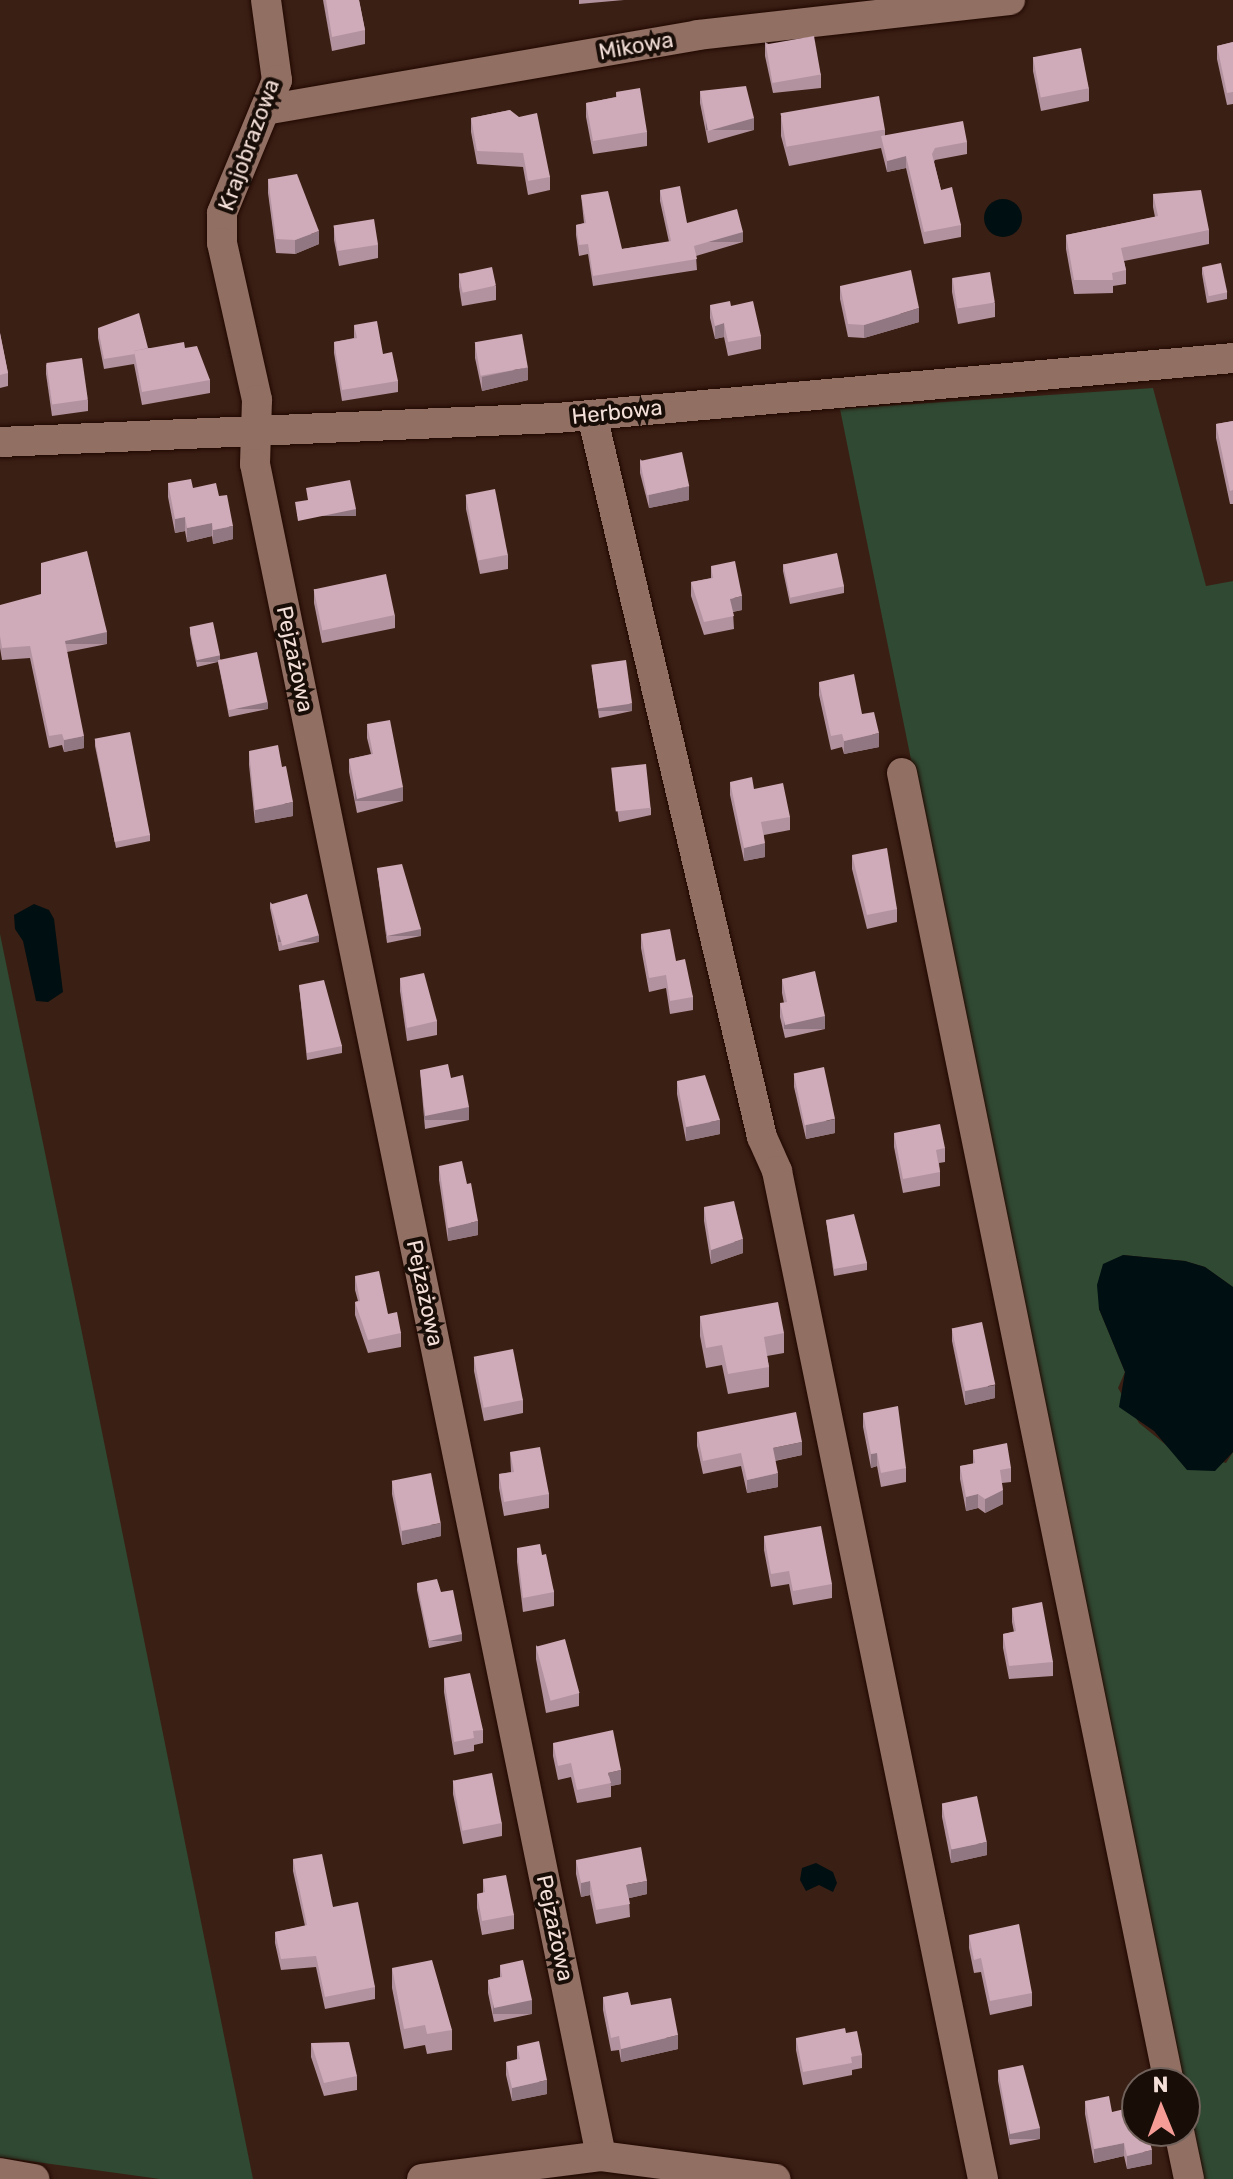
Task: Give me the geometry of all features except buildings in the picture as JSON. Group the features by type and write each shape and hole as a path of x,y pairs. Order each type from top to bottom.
{"street":[{"name":"Krajobrazowa","path":"255,430 257,400 222,243 222,213 277,80 266,0"},
{"name":"Mikowa","path":"265,110 698,35 954,3 1010,0"},
{"name":"Herbowa","path":"0,442 592,415 1233,358"},
{"path":"592,415 762,1137 777,1171 983,2179"},
{"name":"Pejzażowa","path":"255,430 255,464 601,2156"},
{"path":"902,773 1166,2067"},
{"path":"1182,2147 1189,2179"},
{"path":"422,2179 601,2156 775,2179"},
{"path":"0,2173 34,2179"}],"green space":[{"path":"1153,388 1206,586 1233,581 1233,1287 1205,1267 1185,1261 1123,1255 1099,1309 1125,1372 1118,1388 1139,1423 1171,1449 1226,1463 1233,1452 1233,2179 1201,2179 1194,2147 1201,2147 1201,2067 1176,2067 840,409"},
{"path":"0,934 253,2179 160,2179 0,2157"}],"shaded area":[{"path":"1003,199 1017,204 1022,218 1017,232 1003,237 989,232 984,218 989,204"},
{"path":"34,904 49,910 54,919 63,992 48,1002 36,1001 23,941 15,929 14,915"},
{"path":"1123,1255 1185,1261 1205,1267 1233,1287 1233,1452 1215,1471 1187,1470 1154,1431 1119,1407 1125,1372 1099,1309 1097,1285 1103,1264"},
{"path":"816,1863 833,1872 837,1883 833,1892 819,1885 806,1891 800,1880 802,1868"}]}
